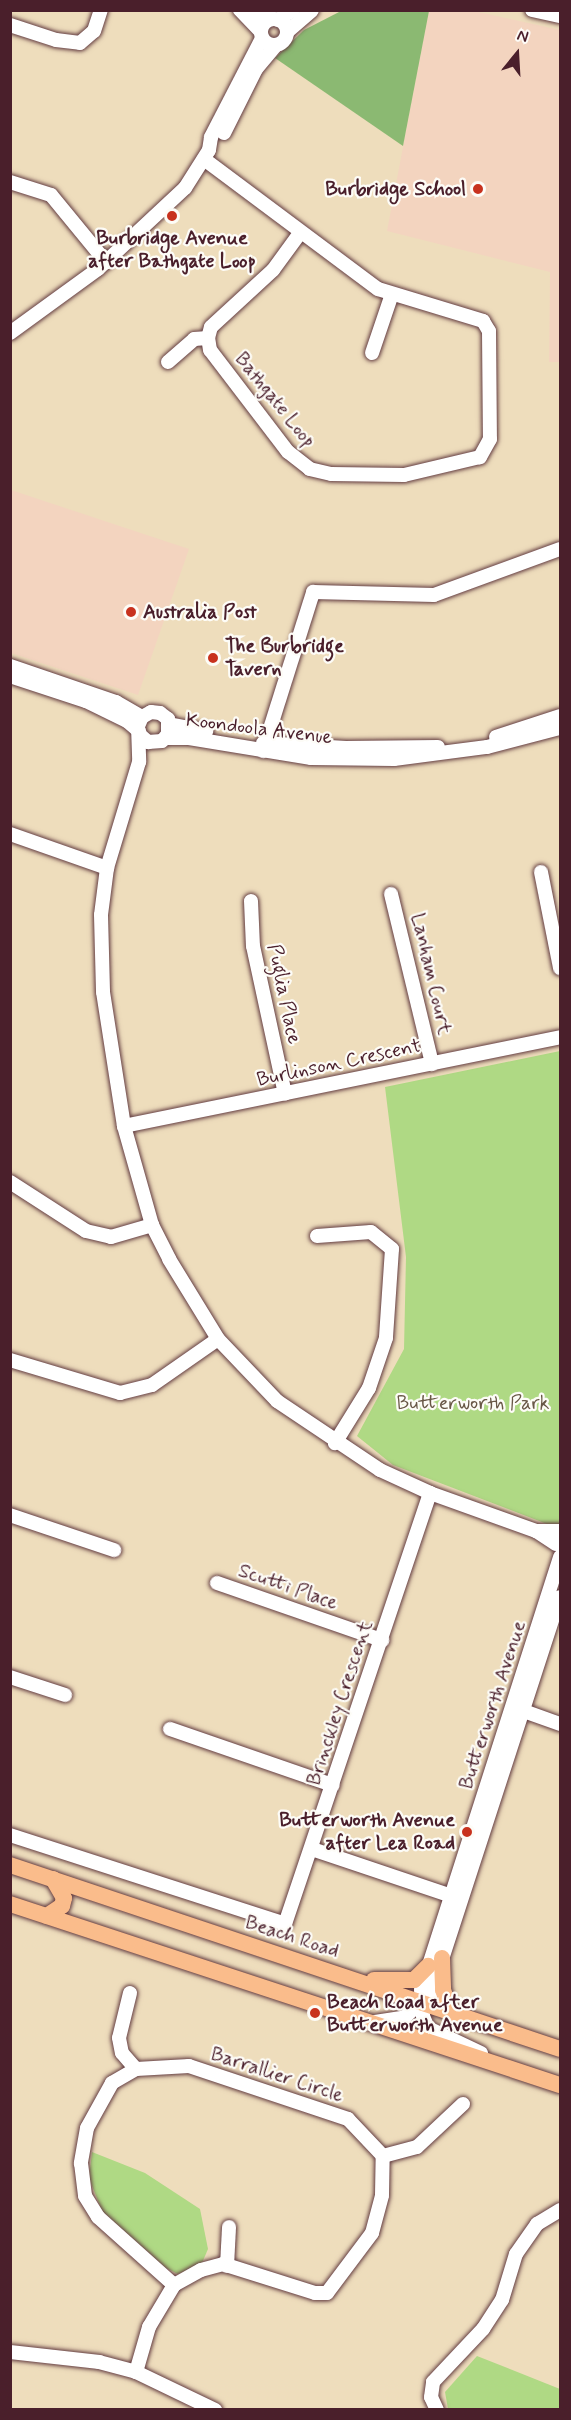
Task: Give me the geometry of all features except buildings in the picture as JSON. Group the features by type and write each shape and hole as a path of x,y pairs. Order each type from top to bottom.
{"main road":[{"name":"Beach Road","path":"10,1865 561,2049"},
{"path":"47,1916 62,1906 64,1898 53,1879"},
{"path":"10,1904 561,2085"},
{"path":"346,1977 414,1980 435,1962 452,2013"}],"street":[{"path":"10,25 56,40 80,42 94,31 101,10"},
{"path":"240,10 261,35 276,45"},
{"path":"254,10 275,20 287,32"},
{"path":"10,333 106,262 185,188 206,155 211,137 261,35 263,25 292,10"},
{"path":"206,155 216,147 256,69 276,45 285,39 287,32 312,10"},
{"path":"532,10 561,16"},
{"name":"Bathgate Loop","path":"206,155 300,233 378,289 474,316 489,331 490,439 480,457 404,475 331,474 310,469 288,452 210,350 208,338"},
{"path":"10,182 51,195 106,262"},
{"path":"168,362 194,339 208,338 211,327 273,270 300,233"},
{"path":"372,353 392,294"},
{"path":"264,747 313,592 434,595 561,549"},
{"path":"10,666 116,702 142,717 160,713 168,731 152,743 138,762"},
{"path":"10,676 86,701 127,721 152,743"},
{"name":"Koondoola Avenue","path":"264,747 443,747 495,738 561,716"},
{"path":"142,717 138,762 107,868 101,915 103,992 124,1126 152,1225 192,1299 219,1339 277,1401 335,1443 380,1470 430,1493 536,1531 559,1543"},
{"name":"Koondoola Avenue","path":"168,731 339,759 406,758 496,745 561,728"},
{"path":"10,834 107,868"},
{"path":"541,872 561,968"},
{"name":"Lanham Court","path":"392,894 432,1064"},
{"name":"Puglia Place","path":"251,901 253,946 285,1094"},
{"name":"Burlinson Crescent","path":"124,1126 561,1037"},
{"path":"10,1182 86,1231 111,1237 152,1225"},
{"path":"317,1236 371,1232 392,1249 386,1338 369,1388 335,1443"},
{"path":"10,1360 120,1393 152,1385 219,1339"},
{"name":"Brinckley Crescent","path":"10,1835 285,1924 430,1493"},
{"path":"10,1515 114,1550"},
{"name":"Butterworth Avenue","path":"519,1709 559,1543"},
{"name":"Scutti Place","path":"216,1583 382,1640"},
{"name":"Butterworth Avenue","path":"495,2063 474,2048 428,2028 422,1990 435,1962 519,1709 561,1597"},
{"path":"10,1677 65,1695"},
{"path":"519,1709 561,1724"},
{"path":"170,1729 333,1785"},
{"path":"312,1849 456,1897"},
{"path":"130,1993 119,2038 122,2054 136,2069"},
{"path":"370,2022 405,2017 423,2003"},
{"name":"Barrallier Circle","path":"174,2284 98,2217 85,2196 81,2163 87,2128 112,2083 136,2069 189,2066 348,2119 383,2156"},
{"path":"136,2372 149,2327 174,2284 201,2270 227,2266 259,2272 315,2293 327,2293 372,2234 382,2195 383,2156 417,2147 463,2104"},
{"path":"437,2409 430,2397 433,2382 483,2329 502,2300 516,2254 537,2224 561,2210"},
{"path":"227,2266 229,2227"},
{"path":"10,2352 99,2362 136,2372 215,2409"}],"shaded area":[{"name":"Burbridge School","path":"429,11 474,11 560,30 560,362 549,362 550,272 387,231"},
{"path":"11,490 189,549 138,695 11,653"}],"green space":[{"path":"341,11 429,11 403,146 275,58 304,30"},
{"name":"Butterworth Park","path":"560,1051 560,1529 393,1465 357,1436 404,1349 406,1257 385,1087"},
{"path":"92,2152 145,2173 200,2209 208,2249 202,2263 178,2274 166,2268 102,2211 89,2178"},
{"path":"477,2356 560,2389 560,2409 448,2409 445,2392"}],"place":[{"name":"Burbridge School","path":"478,189"},
{"name":"Burbridge Avenue after Bathgate Loop","path":"172,216"},
{"name":"Australia Post","path":"131,612"},
{"name":"The Burbridge Tavern","path":"213,658"},
{"name":"Butterworth Avenue after Lea Road","path":"467,1832"},
{"name":"Beach Road after Butterworth Avenue","path":"315,2013"}]}
